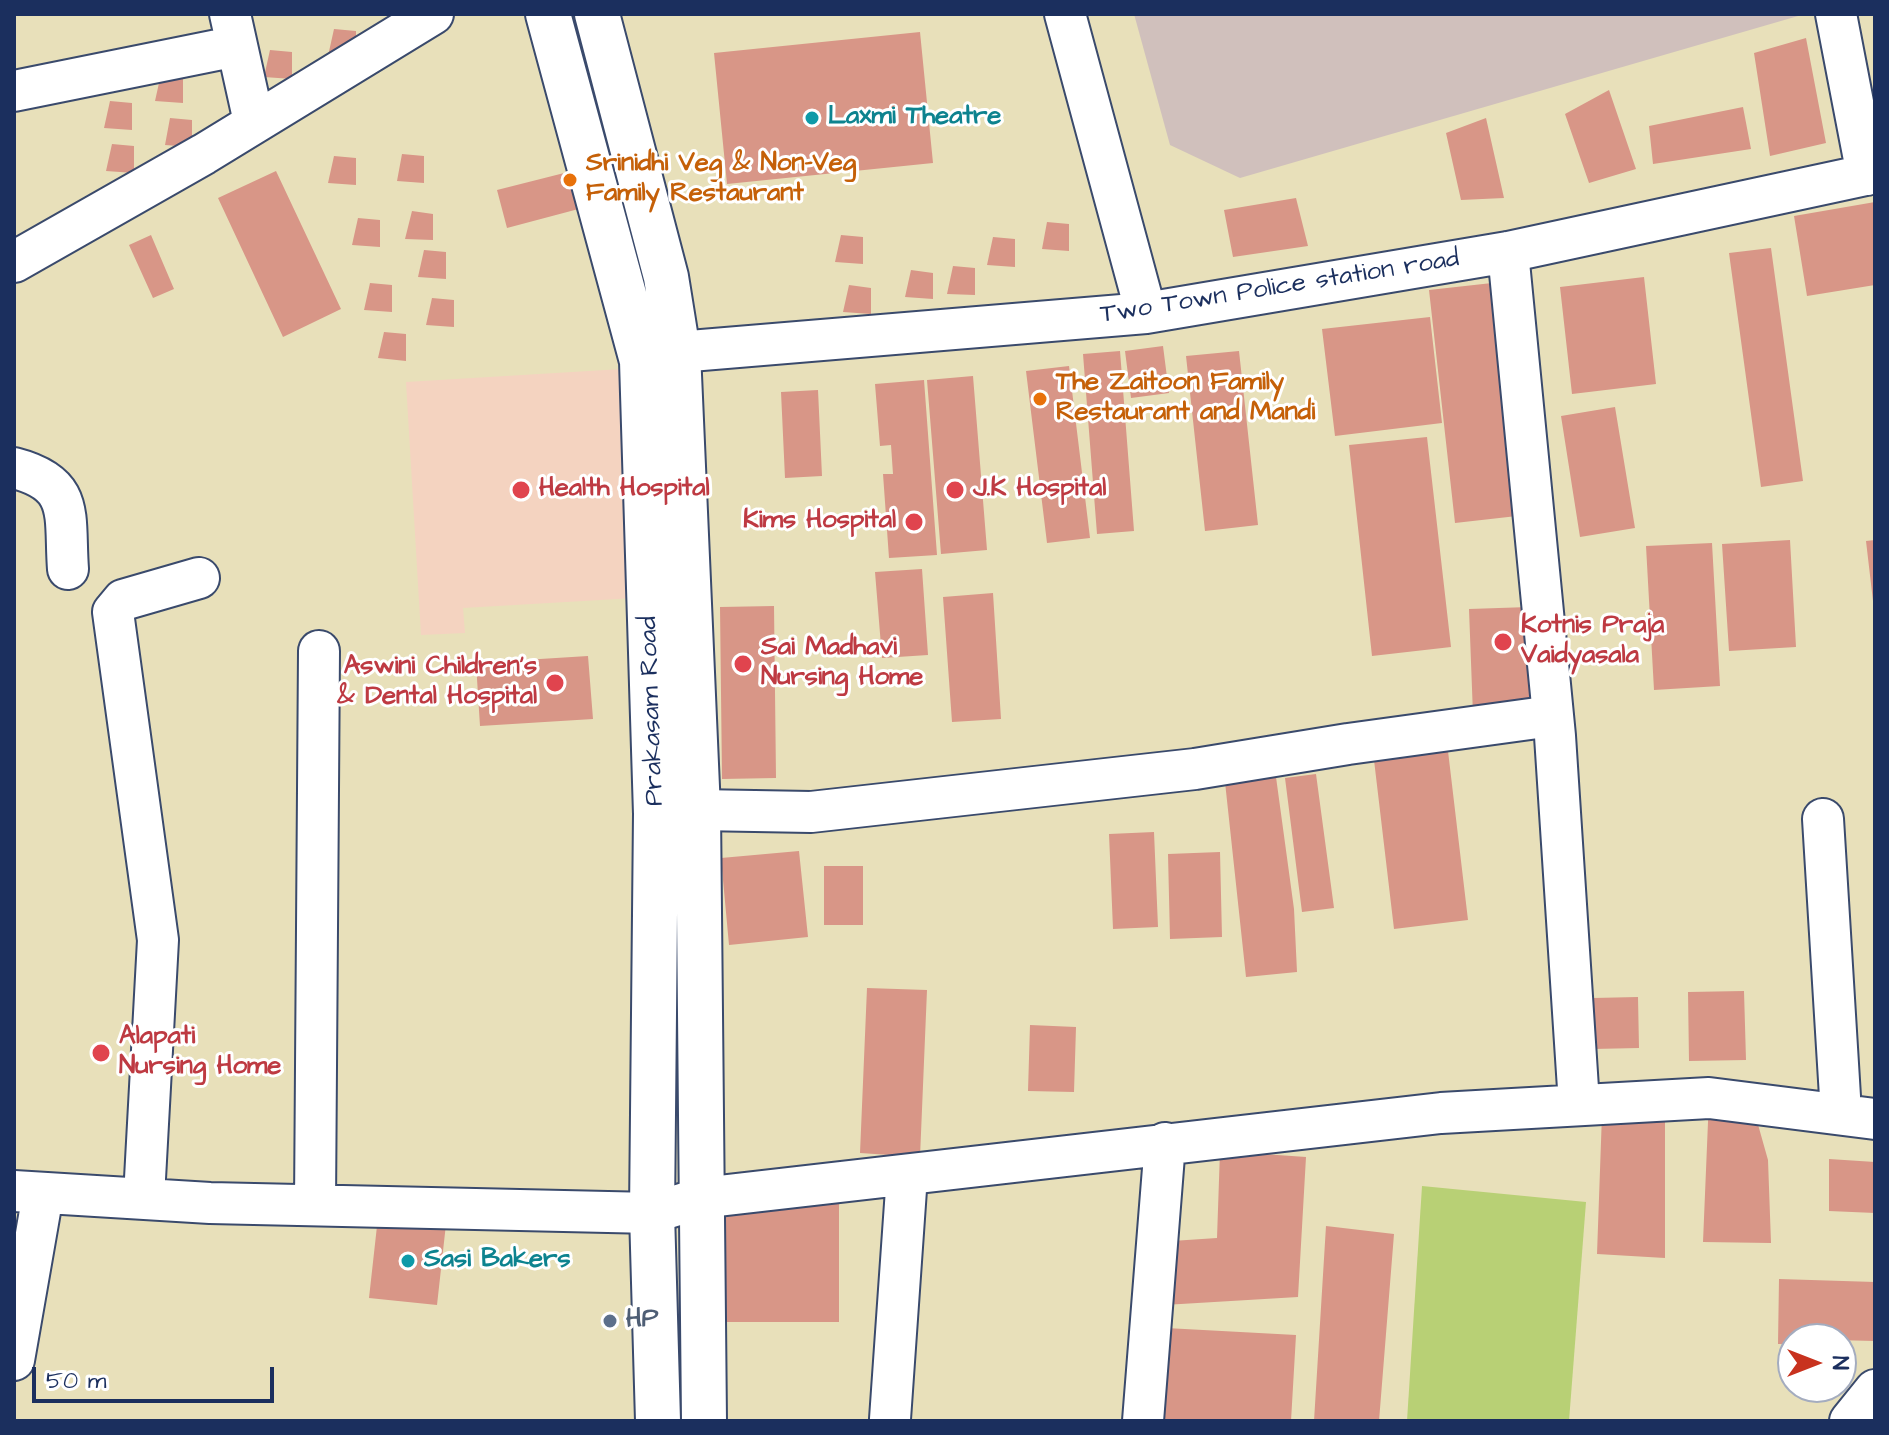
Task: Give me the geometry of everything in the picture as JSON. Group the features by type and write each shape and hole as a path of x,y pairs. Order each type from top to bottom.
{"main road":[{"name":"Prakasam Road","path":"548,14 642,361 656,814 652,1213 658,1421"},
{"name":"Prakasam Road","path":"597,14 666,277 678,352 698,810 704,1421"}],"street":[{"path":"14,262 433,14"},
{"path":"1065,14 1146,313"},
{"path":"1836,14 1871,174"},
{"path":"14,91 234,30 254,122"},
{"name":"Two Town Police station road","path":"678,352 1146,313 1508,252 1871,174"},
{"path":"1508,252 1552,716 1579,1104"},
{"path":"14,468 48,480 59,491 68,569"},
{"path":"144,1197 158,940 113,612 123,600 199,578"},
{"path":"315,1205 319,651"},
{"path":"698,810 811,812 842,809 1195,769 1552,716"},
{"path":"14,1360 29,1193 315,1205 652,1213 701,1198 1441,1113 1709,1098 1858,1116 1823,819"},
{"path":"1143,1421 1165,1143"},
{"path":"890,1419 907,1175"},
{"path":"1850,1421 1875,1390"}],"shaded area":[{"path":"1134,14 1805,14 1240,178 1170,145"},
{"name":"Health Hospital","path":"622,369 635,598 463,608 465,633 421,635 406,382"}],"green space":[{"path":"1422,1186 1586,1202 1569,1421 1407,1421"}],"building":[{"path":"334,29 356,31 356,58 328,56"},
{"path":"920,32 933,163 727,184 714,53"},
{"path":"1806,38 1826,143 1770,156 1754,53"},
{"path":"270,50 292,52 292,79 264,77"},
{"path":"161,74 183,76 183,103 155,101"},
{"path":"1609,90 1636,169 1589,183 1565,114"},
{"path":"110,101 132,103 132,130 104,128"},
{"path":"1743,107 1751,149 1653,164 1649,126"},
{"path":"170,118 192,120 192,147 165,145"},
{"path":"1486,118 1504,198 1461,200 1446,133"},
{"path":"112,144 134,146 134,173 106,171"},
{"path":"402,154 424,156 424,183 397,181"},
{"path":"334,156 356,158 356,185 328,183"},
{"path":"576,170 586,207 507,228 497,190"},
{"path":"276,171 341,309 283,337 218,198"},
{"path":"1296,198 1308,246 1233,257 1224,210"},
{"path":"1875,202 1875,285 1807,296 1794,216"},
{"path":"412,211 433,214 433,240 405,239"},
{"path":"358,218 380,220 380,247 352,245"},
{"path":"1047,222 1069,224 1069,251 1042,249"},
{"path":"151,235 174,289 153,298 129,245"},
{"path":"841,235 863,237 863,264 835,262"},
{"path":"993,237 1015,239 1015,267 987,265"},
{"path":"1771,248 1803,481 1761,487 1729,253"},
{"path":"424,250 446,252 446,279 418,277"},
{"path":"953,266 975,268 975,295 947,294"},
{"path":"911,270 933,273 933,299 905,297"},
{"path":"1644,277 1656,384 1572,394 1560,287"},
{"path":"370,283 392,285 392,312 364,310"},
{"path":"1492,283 1517,516 1455,523 1429,290"},
{"path":"849,285 871,288 871,314 843,312"},
{"path":"432,298 454,300 454,327 426,325"},
{"path":"1430,317 1442,423 1335,436 1322,329"},
{"path":"384,332 406,334 406,361 378,358"},
{"path":"1163,346 1169,393 1131,398 1125,351"},
{"path":"1120,351 1134,531 1097,534 1083,354"},
{"path":"1239,351 1258,525 1205,531 1186,356"},
{"path":"1069,366 1090,538 1047,543 1026,371"},
{"path":"973,376 987,550 941,554 927,380"},
{"path":"924,380 937,555 889,558 883,474 893,474 891,445 880,446 875,384"},
{"path":"818,390 822,476 785,478 781,392"},
{"path":"1615,407 1635,528 1580,537 1561,416"},
{"path":"1427,437 1451,647 1372,656 1349,445"},
{"path":"1790,540 1796,647 1729,651 1722,544"},
{"path":"1875,540 1875,600 1873,601 1866,541"},
{"path":"1712,543 1720,686 1654,690 1646,546"},
{"path":"922,569 928,655 882,658 875,572"},
{"path":"993,593 1001,719 952,722 943,597"},
{"path":"774,606 776,778 722,779 720,607"},
{"path":"1529,607 1533,712 1473,715 1469,609"},
{"path":"588,656 593,719 480,726 476,663"},
{"path":"1448,751 1468,920 1394,929 1374,760"},
{"path":"1316,774 1334,908 1302,912 1285,778"},
{"path":"1276,777 1294,909 1297,972 1246,977 1225,782"},
{"path":"1154,832 1158,927 1113,929 1109,834"},
{"path":"799,851 808,937 729,945 721,858"},
{"path":"1220,852 1222,937 1170,939 1168,854"},
{"path":"824,866 863,866 863,925 824,925"},
{"path":"867,988 927,990 920,1157 860,1153"},
{"path":"1744,991 1746,1060 1689,1061 1688,992"},
{"path":"1638,997 1639,1048 1593,1049 1593,998"},
{"path":"1030,1025 1076,1027 1074,1092 1028,1091"},
{"path":"1709,1098 1757,1121 1768,1160 1771,1243 1703,1242"},
{"path":"1665,1113 1665,1258 1597,1254 1602,1114"},
{"path":"1220,1151 1306,1157 1298,1297 1164,1305 1172,1241 1217,1238"},
{"path":"1829,1159 1875,1162 1875,1213 1829,1211"},
{"path":"723,1200 839,1200 839,1322 723,1322"},
{"name":"Sasi Bakers","path":"378,1217 446,1224 437,1305 369,1298"},
{"path":"1326,1226 1394,1234 1379,1421 1314,1421"},
{"path":"1779,1279 1875,1282 1875,1341 1857,1341 1857,1323 1778,1323"},
{"path":"1166,1328 1296,1335 1291,1421 1161,1421"}],"place":[{"name":"Laxmi Theatre","path":"812,118"},
{"name":"Srinidhi Veg & Non-Veg Family Restaurant","path":"570,180"},
{"name":"The Zaitoon Family Restaurant and Mandi","path":"1040,399"},
{"name":"Health Hospital","path":"521,490"},
{"name":"J.K Hospital","path":"955,490"},
{"name":"Kims Hospital","path":"914,522"},
{"name":"Kotnis Praja Vaidyasala","path":"1503,642"},
{"name":"Sai Madhavi Nursing Home","path":"743,664"},
{"name":"Aswini Children's & Dental Hospital","path":"555,683"},
{"name":"Alapati Nursing Home","path":"101,1053"},
{"name":"Sasi Bakers","path":"408,1261"},
{"name":"HP","path":"610,1321"}]}
